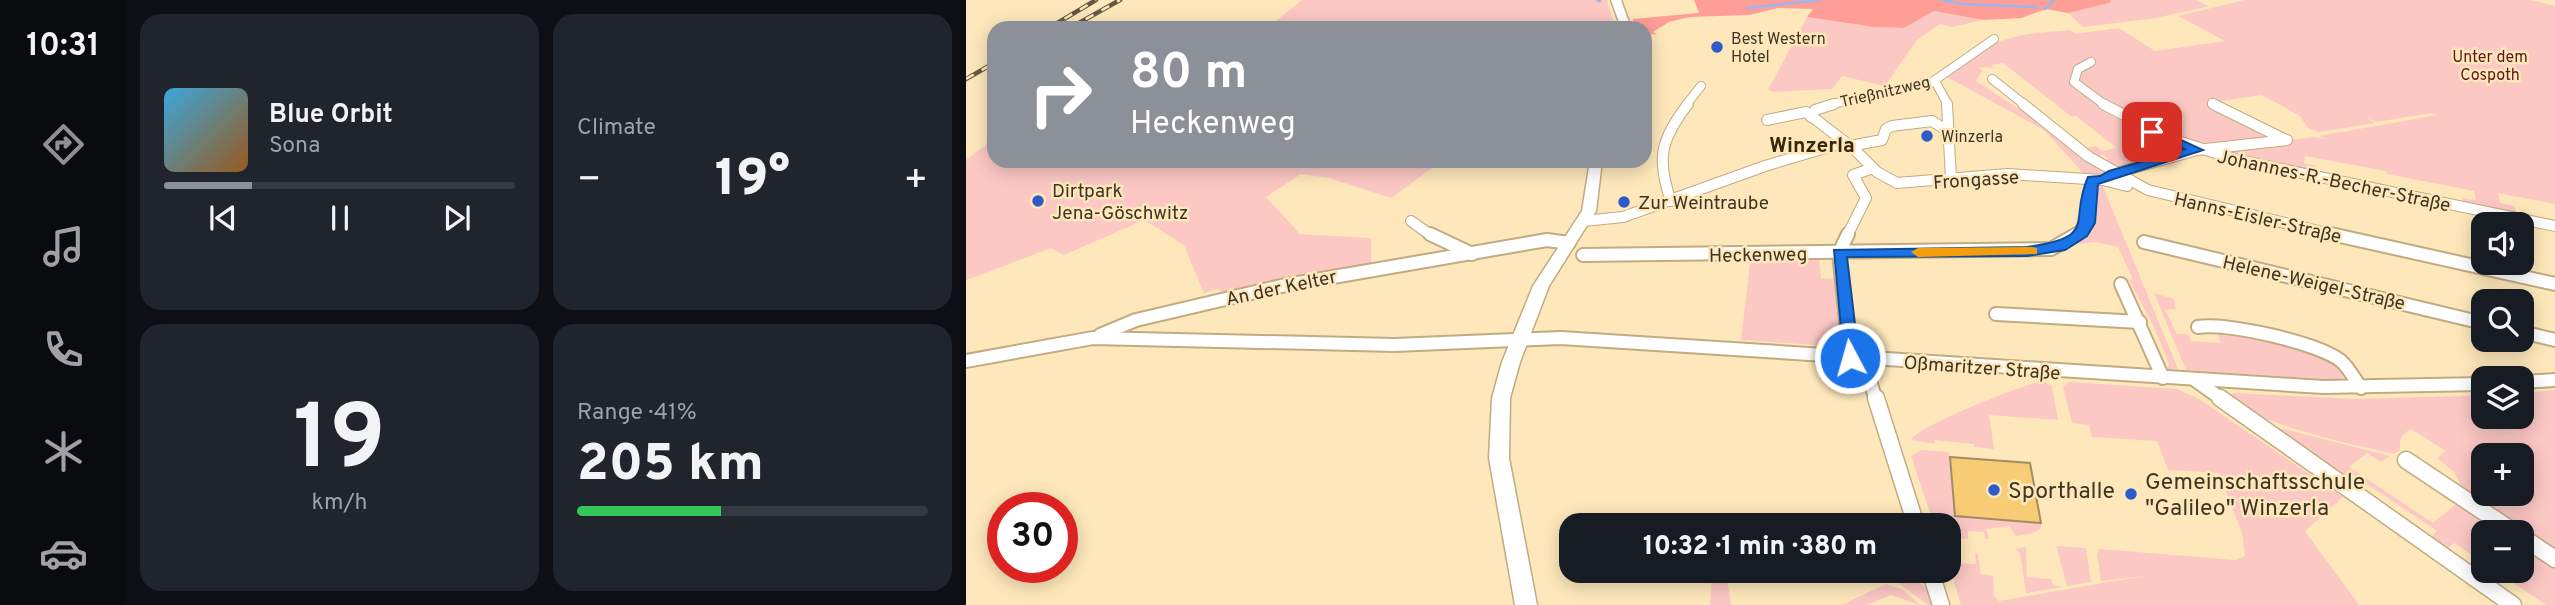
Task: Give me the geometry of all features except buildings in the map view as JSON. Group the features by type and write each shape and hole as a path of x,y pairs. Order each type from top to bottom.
{"street":[{"path":"1616,0 1624,21"},
{"name":"Trießnitzweg","path":"1811,117 1815,110 1842,101 1935,81 1972,51 1994,39"},
{"name":"Johannes-R.-Becher-Straße","path":"2091,62 2081,66 2074,77 2074,82 2086,92 2117,115 2197,150 2298,174 2555,226"},
{"name":"Hanns-Eisler-Straße","path":"1992,79 2113,173 2148,190 2234,213 2555,284"},
{"path":"1935,81 1948,105 1951,178"},
{"path":"1671,201 1661,172 1662,144 1672,122 1701,86"},
{"path":"2097,180 2113,173 2197,150 2287,140 2212,103"},
{"name":"Trießnitzweg","path":"1767,120 1806,112 1847,144"},
{"path":"1584,221 1608,221 1765,166 1847,144 1884,139 1886,129 1892,126 1929,121 1951,133"},
{"name":"Frongasse","path":"1847,144 1888,180 1902,184 2008,174 2097,180 2148,190"},
{"path":"1526,605 1499,458 1502,398 1519,340 1541,286 1584,221 1591,205 1596,168"},
{"path":"1873,168 1853,174 1866,198 1839,253 1856,358 1912,513"},
{"name":"Heckenweg","path":"1583,255 2027,252 2060,247 2082,233 2088,223 2097,180"},
{"path":"1410,221 1435,238 1472,254"},
{"name":"An der Kelter","path":"1093,338 1136,320 1281,286 1547,240 1569,243"},
{"name":"Helene-Weigel-Straße","path":"2144,242 2471,320"},
{"path":"2121,284 2163,378"},
{"path":"1996,314 2140,322"},
{"path":"2198,327 2214,324 2233,326 2325,352 2342,362 2361,388"},
{"path":"2534,335 2555,341"},
{"path":"966,361 1093,338"},
{"name":"Oßmaritzer Straße","path":"1093,338 1331,345 1426,345 1561,338 2194,380 2361,388 2471,384"},
{"path":"2194,380 2349,492 2513,605"},
{"path":"2534,381 2555,380"},
{"path":"2406,460 2496,520"},
{"path":"2534,545 2555,559"},
{"path":"1934,583 1941,605"}],"green space":[{"path":"1302,0 1607,0 1613,21 1276,21"},
{"path":"2111,0 2196,0 2209,6 2156,18 2083,27 2068,13 2109,3"},
{"name":"Unter dem Cospoth","path":"2245,0 2531,0 2555,6 2555,204 2498,193 2500,203 2514,206 2517,212 2512,212 2463,202 2462,198 2476,200 2474,191 2387,174 2386,171 2305,156 2304,163 2316,166 2317,173 2267,162 2267,159 2259,158 2258,161 2211,150 2314,137 2328,139 2319,136 2438,115 2432,113 2376,122 2366,117 2375,123 2319,132 2308,128 2300,116 2262,95 2214,102 2285,137 2200,146 2174,137 2177,135 2121,108 2109,107 2076,82 2073,72 2069,79 2112,116 2187,149 2150,160 2147,157 2152,154 2140,148 2121,153 2132,161 2143,162 2119,170 2103,160 2108,159 2103,155 2097,156 2086,148 2096,146 2102,151 2117,148 2076,116 2072,117 2003,63 1991,65 1994,68 1979,67 1982,71 1976,81 2041,123 2107,174 2087,177 2044,130 1947,77 1990,45 2032,34 2070,30 2075,34 2119,28 2155,51 2225,41 2178,16"},
{"path":"1934,11 1983,20 1952,27 1940,24 1916,41 1885,86 1842,76 1832,89 1768,90 1807,17 1874,27 1904,28"},
{"path":"987,144 987,168 1432,168 1391,198 1329,178 1301,174 1266,197 1300,234 1371,238 1371,264 1226,294 1218,289 1204,293 1184,245 1144,220 1064,255 1051,248 966,280 966,160"},
{"path":"2102,184 2178,369 2167,369 2169,364 2154,327 2129,280 2133,279 2118,247 2096,242 2075,244 2092,224 2096,187"},
{"path":"1633,255 1819,258 1821,278 1835,279 1841,341 1830,346 1741,340 1750,264"},
{"path":"2154,293 2174,299 2176,309 2165,310 2177,334 2188,334 2191,341 2221,343 2218,335 2239,337 2241,331 2245,332 2245,337 2255,340 2256,335 2335,361 2344,373 2343,377 2338,380 2186,370"},
{"path":"2043,381 2052,386 2058,420 1989,415 1994,449 1974,447 1974,444 1934,440 1934,444 1911,440 1918,433 1951,416 1994,397"},
{"path":"2070,382 2177,389 2199,399 2343,497 2305,531 2359,605 1961,605 1954,583 1961,583 1961,563 1976,564 1975,553 1978,554 1981,574 1993,576 1994,596 1999,601 2143,576 2101,581 2097,554 2100,549 2235,560 2245,556 2242,533 2219,473 2168,470 2157,441 2092,437 2089,425 2072,423 2063,386"},
{"path":"2555,390 2555,555 2534,541 2534,520 2504,520 2484,506 2534,506 2534,443 2471,443 2471,497 2465,493 2454,472 2437,458 2446,451 2411,429 2403,435 2400,450 2394,454 2278,423 2240,404 2232,393 2356,399 2471,395 2471,429 2534,429 2534,392"},
{"path":"2264,424 2390,456 2381,462 2367,453 2349,467 2433,523 2455,505 2399,466 2487,520 2471,520 2471,554 2454,543 2445,550 2429,539 2437,531 2355,476 2346,482"},
{"path":"1921,450 1949,452 1955,513 1930,513 1911,456"},
{"path":"1961,516 2041,523 2041,528 2034,533 2016,536 2010,526 1986,529 1989,539 1985,539 1984,532 1968,531 1968,539 1961,538"},
{"path":"2056,546 2086,548 2091,582 2067,586"},
{"path":"2026,547 2027,577 2051,579 2053,585 2063,587 2026,593 2020,553 2015,549"},
{"path":"2534,550 2555,563 2555,605 2546,605 2513,583 2534,583"},
{"path":"1711,583 1728,583 1731,605 1710,605"},
{"path":"1898,583 1920,583 1931,592 1937,605 1928,605"},
{"path":"1886,584 1902,589 1920,605 1891,595 1867,605 1841,605"}],"shaded area":[{"path":"1694,0 2111,0 2109,3 2068,13 2046,9 2021,18 1983,20 1934,11 1904,28 1874,27 1807,17 1813,9 1778,8 1749,15 1689,17 1669,22 1653,32 1657,34 1652,34 1652,21 1633,19 1699,13"}],"waterway":[{"path":"1747,8 1820,0"},
{"path":"1942,0 1961,4 2037,7"},
{"path":"2045,9 2054,0"}],"railway":[{"path":"1061,21 1096,0"},
{"path":"1082,21 1120,0"},
{"path":"966,79 987,67"}],"slow traffic":[{"path":"1918,252 2032,251"}],"place":[{"name":"Best Western Hotel","path":"1717,47"},
{"name":"Winzerla","path":"1927,136"},
{"name":"Dirtpark Jena-Göschwitz","path":"1038,201"},
{"name":"Zur Weintraube","path":"1624,202"},
{"name":"Sporthalle","path":"1994,490"},
{"name":"Gemeinschaftsschule \"Galileo\" Winzerla","path":"2131,494"}],"district":[{"name":"Winzerla","path":"1812,145"}],"route":[{"path":"1850,358 1839,253 2027,252 2060,247 2082,233 2088,223 2092,180 2103,180 2113,173 2197,150 2152,132"}]}
